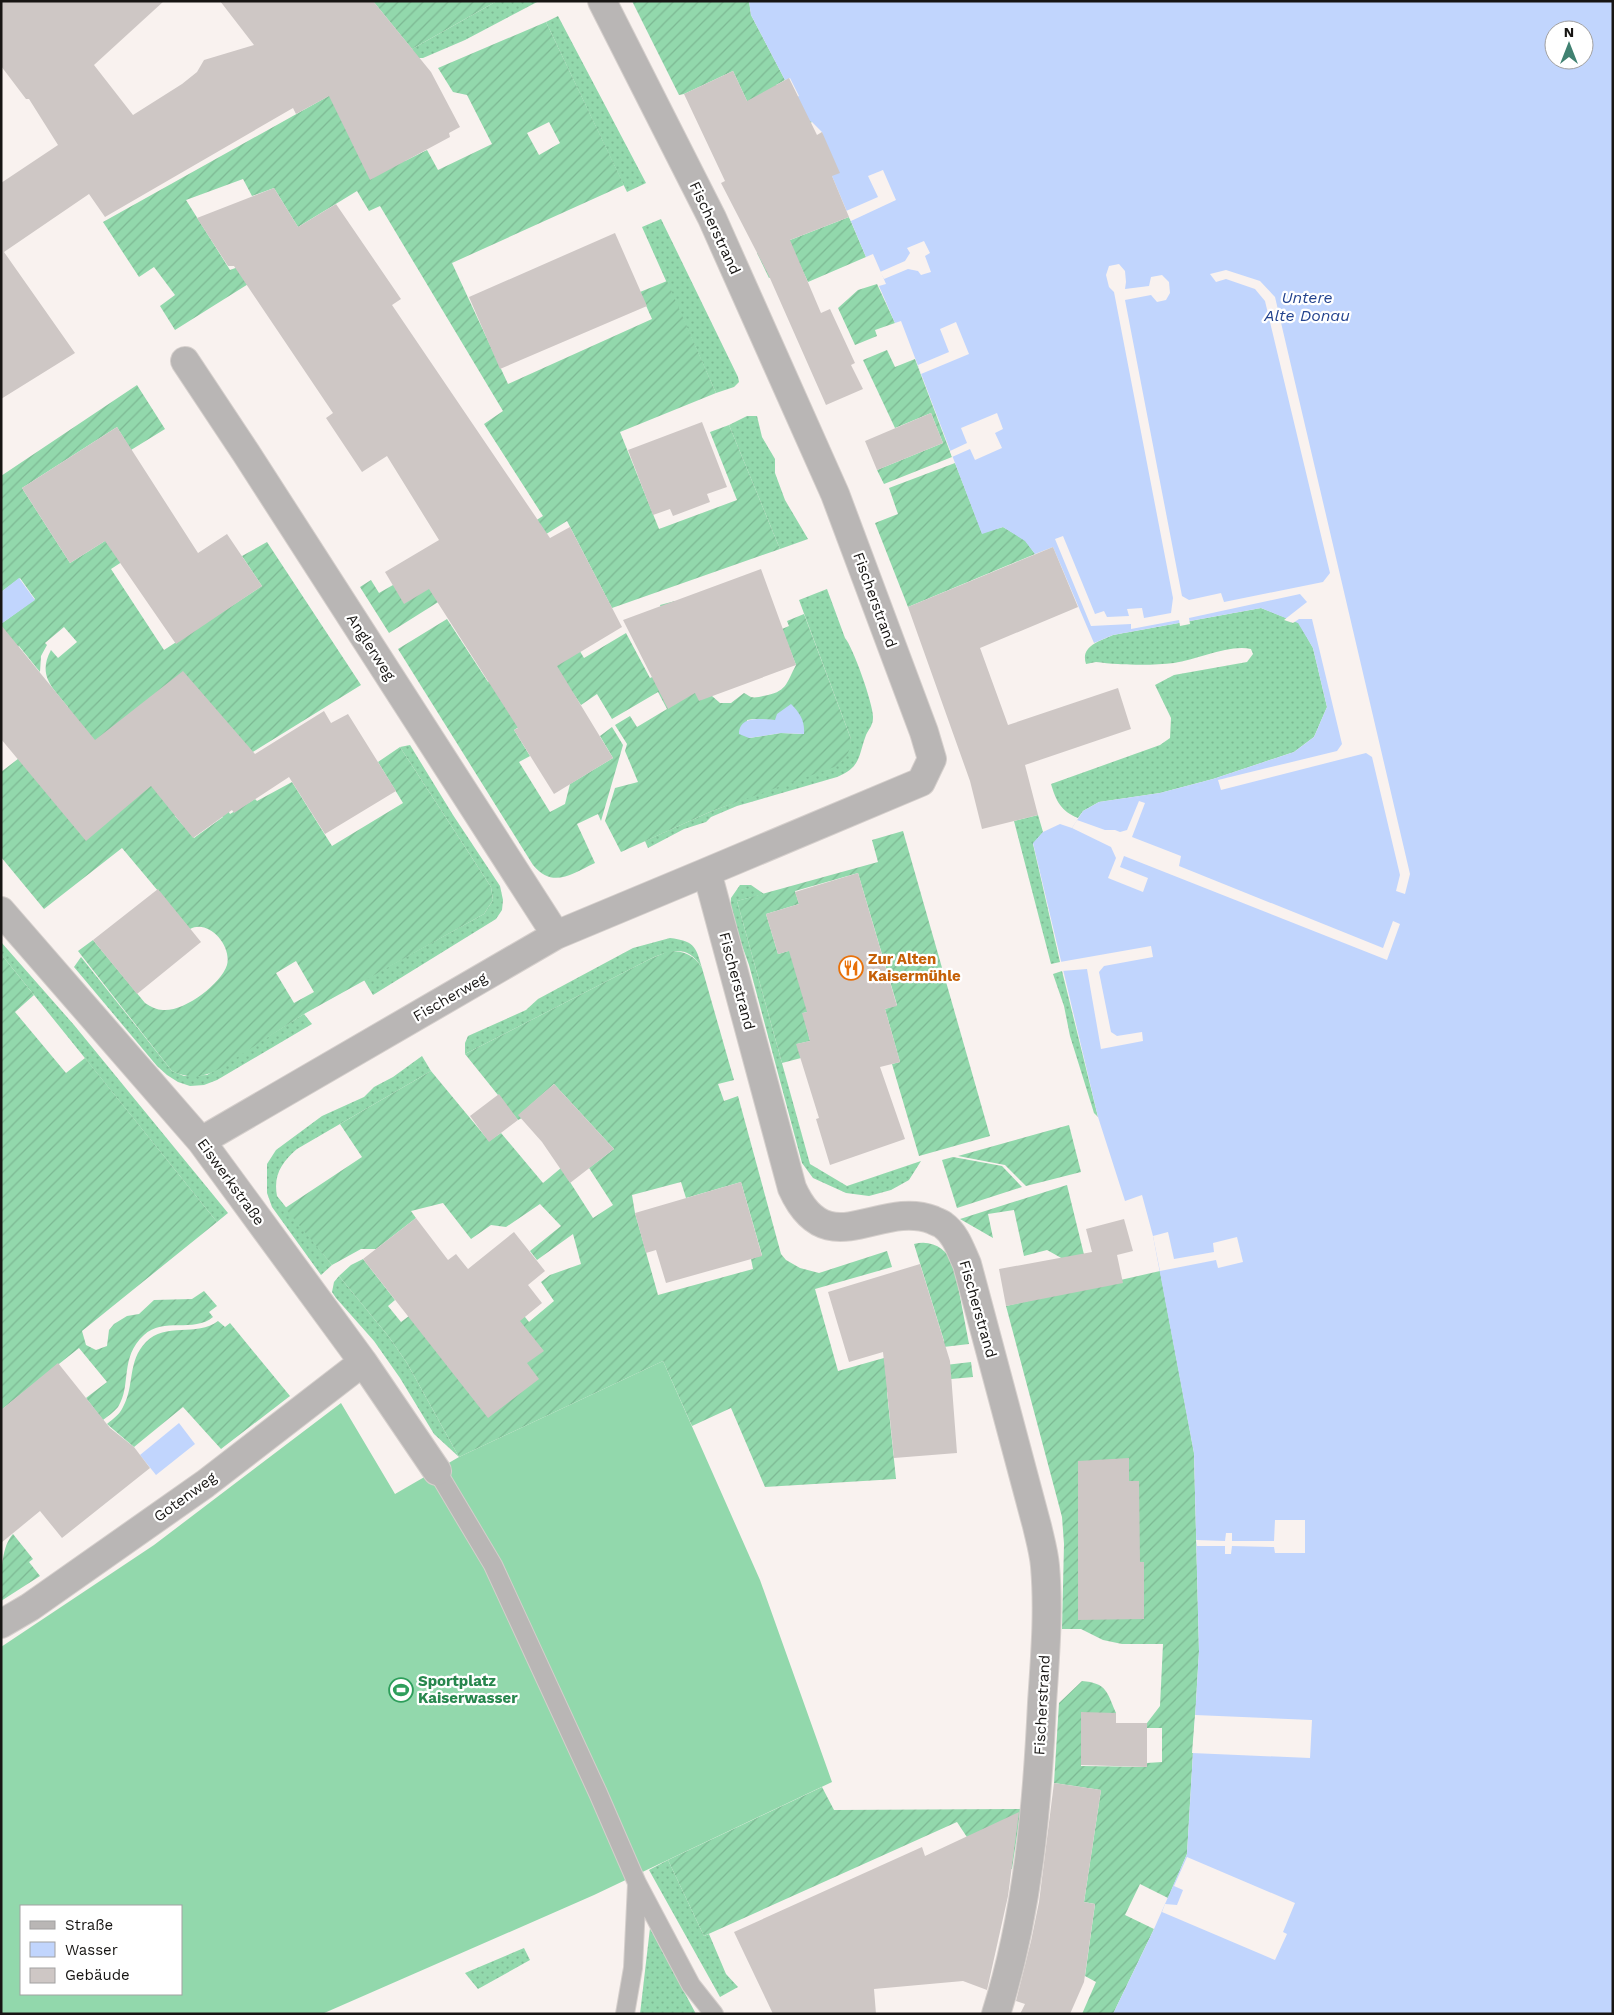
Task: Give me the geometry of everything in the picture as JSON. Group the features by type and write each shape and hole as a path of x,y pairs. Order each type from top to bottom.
{"street":[{"name":"Fischerstrand","path":"602,1 712,218 835,494 924,732 932,759 921,782 707,872 792,1188 800,1206 815,1221 839,1227 865,1225 900,1215 923,1216 943,1225 958,1242 967,1264 1037,1526 1045,1565 1047,1606 1035,1825 1019,1928 1007,1980 996,2014"},
{"name":"Anglerweg","path":"185,361 556,935"},
{"name":"Fischerweg","path":"201,1141 556,935 707,872"},
{"name":"Eiswerkstraße","path":"1,911 201,1141 363,1362 437,1471"},
{"name":"Gotenweg","path":"1,1624 30,1607 205,1484 363,1362"}],"lane":[{"path":"437,1471 493,1565 598,1793 637,1884 691,1985 714,2014"},
{"path":"624,2014 633,1968 637,1884"}],"green space":[{"path":"373,1 497,1 412,49"},
{"path":"497,1 539,1 465,40 423,58 416,58 412,49"},
{"path":"632,1 749,1 751,15 785,80 776,85 812,122 768,146 733,71 679,95"},
{"path":"558,16 646,183 627,192 546,22"},
{"path":"546,22 624,185 452,263 508,384 652,319 640,292 667,281 716,393 620,432 659,529 737,500 710,432 729,425 780,549 612,608 567,521 389,633 360,587 371,580 379,593 393,585 490,549 543,516 484,424 503,411 380,206 369,211 357,191 298,227 274,188 252,196 243,179 186,200 230,270 246,264 253,281 175,330 160,306 175,295 154,267 139,277 103,222 359,79 405,161 427,150 438,170 492,144 467,95 453,92 438,68","holes":["549,122 560,143 539,155 527,133"]},
{"path":"849,217 866,257 808,282 800,265 769,278 757,253"},
{"path":"661,219 738,377 739,382 734,387 716,393 642,227"},
{"path":"877,284 895,323 875,330 877,336 855,345 838,308 858,290"},
{"path":"887,350 895,367 915,359 952,457 884,484 877,470 943,443 931,413 895,428 863,360"},
{"path":"137,385 165,429 131,450 117,427 22,488 70,563 165,503 157,539 111,569 164,650 262,586 242,556 267,542 361,685 209,779 230,814 255,799 257,801 292,782 332,846 403,803 378,762 400,747 491,887 493,900 484,914 304,1014 219,1069 201,1076 184,1075 172,1071 78,951 93,940 145,1003 163,1010 172,1009 191,1002 210,988 223,972 228,958 218,936 204,928 190,929 122,848 44,909 1,857 1,772 27,752 21,745 68,707 49,681 46,674 47,659 51,650 58,658 77,642 64,627 45,643 47,645 41,656 40,672 19,646 1,660 1,624 35,599 20,578 1,592 1,476","holes":["206,789 223,817 194,838 175,816","296,961 314,992 294,1003 276,973"]},
{"path":"747,416 757,416 762,437 775,459 775,473 785,500 808,539 780,549 729,425"},
{"path":"955,463 982,533 1003,527 1025,540 1035,554 908,607 875,523 898,514 889,488"},
{"path":"534,575 584,658 626,633 650,678 679,665 660,605 675,601 712,696 720,703 731,703 744,693 751,697 759,697 777,692 785,686 796,665 782,629 789,626 787,621 804,614 851,739 849,751 837,766 712,811 621,852 605,821 615,788 638,782 625,751 627,744 615,725 630,716 637,727 667,709 658,692 612,719 597,694 581,705 573,693 514,730 530,756 519,762 550,812 565,804 570,784 613,758 600,736 612,727 623,745 601,821 598,814 577,824 595,863 570,875 555,878 548,876 540,872 533,865 398,649 447,619 488,682 540,648","holes":["747,720 775,720 803,734 781,733 749,738"]},
{"path":"827,589 862,677 872,711 871,727 866,735 858,761 851,769 837,777 737,806 711,817 706,822 684,829 648,848 645,841 712,811 841,762 848,751 851,739 799,600"},
{"path":"1261,608 1299,623 1313,648 1327,707 1314,737 1294,752 1213,779 1160,793 1099,802 1083,811 1078,818 1063,809 1055,796 1051,784 1160,745 1170,738 1171,718 1155,685 1174,675 1247,662 1253,654 1251,649 1242,648 1223,650 1165,664 1135,665 1096,662 1086,664 1085,658 1088,648 1113,635"},
{"path":"410,745 500,886 503,900 502,910 496,919 373,995 364,980 484,914 493,900 491,887 400,747"},
{"path":"1038,815 1043,832 1033,844 1060,962 1051,964 1014,821"},
{"path":"903,831 990,1136 919,1156 892,1064 900,1062 885,1009 897,1005 858,873 795,891 799,904 766,914 778,954 809,945 807,1012 803,1013 810,1041 797,1044 801,1058 782,1063 737,901 878,862 872,840"},
{"path":"740,885 751,885 764,894 737,901 810,1164 847,1186 921,1161 909,1180 891,1190 869,1196 846,1193 813,1178 802,1163 749,965 730,912 731,898"},
{"path":"670,938 692,945 698,954 702,968 697,960 685,952 665,953 465,1054 465,1043 468,1036 526,1010 538,999 633,948"},
{"path":"1,942 74,1025 228,1213 217,1222 1,954"},
{"path":"669,951 680,952 692,957 702,968 734,1080 718,1084 724,1101 738,1096 781,1254 786,1260 800,1268 819,1273 887,1251 892,1267 815,1289 838,1371 944,1341 914,1244 933,1244 947,1254 954,1265 969,1344 935,1348 937,1366 971,1362 973,1377 896,1384 896,1391 887,1392 896,1479 765,1487 731,1408 692,1426 663,1361 459,1457 407,1363 389,1337 339,1276 351,1265 363,1259 395,1300 388,1306 401,1322 409,1316 525,1317 529,1322 554,1301 541,1282 550,1275 581,1264 573,1234 537,1260 530,1251 561,1226 540,1204 506,1227 491,1225 471,1239 443,1203 411,1211 416,1218 376,1249 361,1249 332,1265 285,1208 362,1157 340,1124 431,1071 489,1141 501,1133 543,1183 561,1168 593,1218 613,1205 589,1168 614,1149 554,1084 519,1115 522,1118 518,1120 465,1054","holes":["681,1182 686,1198 741,1182 762,1255 751,1259 753,1269 658,1295 635,1213 632,1195"]},
{"path":"1,954 34,995 15,1012 66,1073 85,1058 217,1222 82,1331 86,1345 96,1350 107,1346 109,1330 114,1324 127,1316 139,1314 154,1300 192,1299 204,1291 217,1306 209,1312 213,1317 205,1322 160,1327 144,1335 131,1353 122,1399 118,1407 103,1420 86,1398 107,1382 79,1348 1,1410"},
{"path":"81,957 172,1071 184,1076 207,1075 304,1014 312,1024 217,1080 204,1085 190,1086 178,1082 157,1066 74,967"},
{"path":"1062,971 1098,1117 1094,1113 1053,974"},
{"path":"422,1056 431,1071 297,1149 280,1170 276,1182 277,1196 332,1265 321,1275 272,1207 267,1193 267,1164 276,1150 322,1116 364,1097 374,1087 393,1077"},
{"path":"1069,1125 1081,1172 1026,1186 1005,1165 958,1156"},
{"path":"953,1157 1002,1166 1022,1187 957,1208 942,1160"},
{"path":"1067,1185 1087,1267 1081,1269 1047,1250 1024,1256 1014,1210 988,1214 993,1238 960,1219"},
{"path":"1160,1271 1194,1453 1199,1651 1187,1854 1168,1898 1140,1884 1125,1915 1154,1929 1113,2014 1082,2014 1096,1982 1085,1976 1095,1904 1084,1902 1101,1790 1054,1783 1059,1703 1082,1681 1090,1682 1101,1686 1105,1690 1116,1713 1081,1713 1081,1766 1146,1767 1147,1763 1162,1762 1162,1728 1147,1728 1147,1723 1160,1706 1163,1644 1122,1644 1103,1640 1081,1629 1062,1629 1064,1544 1062,1517 1006,1306"},
{"path":"339,1276 389,1337 407,1363 459,1457 434,1434 400,1378 374,1341 332,1292 334,1282"},
{"path":"218,1321 225,1327 230,1323 290,1396 221,1449 183,1407 134,1447 107,1424 120,1412 127,1399 136,1357 140,1349 154,1336 162,1333 201,1328 210,1326"},
{"name":"Sportplatz Kaiserwasser","path":"663,1361 760,1580 832,1782 594,1895 322,2014 1,2014 1,1647 154,1545 341,1403 395,1494 459,1457"},
{"path":"13,1534 33,1559 29,1562 40,1576 1,1601 3,1556"},
{"path":"822,1787 834,1810 1021,1809 1012,1869 988,1869 957,1822 704,1936 668,1860"},
{"path":"668,1860 704,1936 709,1934 726,1974 738,1987 720,1997 649,1870"},
{"path":"650,1928 696,2014 640,2014"},
{"path":"524,1948 530,1960 478,1989 465,1973"}],"water":[{"name":"Untere Alte Donau","path":"749,1 1613,1 1613,2014 1113,2014 1154,1929 1187,1854 1199,1651 1194,1453 1153,1236 1142,1195 1125,1201 1098,1117 1033,843 1043,832 1060,824 1072,828 1083,811 1099,802 1160,793 1213,779 1294,752 1314,737 1327,707 1313,648 1298,623 1261,608 1113,635 1094,643 1053,547 1035,554 1025,541 1003,527 982,534 901,321 895,323 879,286 886,284 873,254 866,257 832,176 822,132 812,122 802,118 793,99 799,96 790,78 785,80 751,15"},
{"path":"19,578 35,600 1,624 1,592"},
{"path":"791,704 801,717 804,725 804,734 781,733 749,738 739,734 740,728 747,721 758,719 775,720 777,714"},
{"path":"179,1423 195,1444 156,1475 140,1455"}],"pier":[{"path":"883,170 896,200 851,221 846,211 878,197 868,176"},
{"path":"924,241 930,253 925,256 931,272 921,275 918,271 908,269 884,279 880,272 905,261 910,253 907,248"},
{"path":"1119,264 1125,271 1125,289 1149,286 1151,277 1162,275 1169,282 1170,293 1166,300 1157,302 1151,295 1125,300 1182,596 1189,600 1221,593 1224,602 1323,582 1330,573 1265,301 1255,289 1226,279 1216,282 1210,274 1226,270 1260,281 1275,297 1410,874 1405,894 1396,891 1400,875 1372,757 1366,753 1221,790 1218,780 1337,751 1342,744 1312,619 1299,619 1293,623 1284,620 1307,602 1300,594 1189,618 1190,624 1180,626 1179,620 1131,629 1131,624 1091,626 1055,539 1063,536 1095,614 1104,611 1107,617 1129,616 1127,609 1142,608 1144,618 1171,613 1173,598 1114,292 1109,287 1106,275 1109,266"},
{"path":"956,322 969,354 921,374 918,365 949,352 940,329"},
{"path":"997,413 1003,429 995,433 1002,448 975,460 970,449 952,457 950,451 967,443 961,428"},
{"path":"1139,801 1145,803 1132,837 1181,856 1179,866 1383,948 1393,921 1400,924 1387,960 1124,856 1120,867 1148,878 1143,892 1108,878 1116,858 1111,847 1072,828 1077,820 1105,830 1120,832 1127,830"},
{"path":"1151,946 1153,957 1104,966 1099,972 1111,1032 1117,1036 1142,1032 1143,1041 1101,1049 1087,969 1062,971 1060,962"},
{"path":"1168,1232 1174,1259 1214,1252 1213,1243 1237,1237 1243,1262 1218,1268 1216,1260 1160,1271 1153,1236"},
{"path":"1275,1520 1305,1520 1305,1553 1275,1553 1274,1547 1232,1546 1231,1554 1225,1554 1225,1546 1197,1546 1196,1540 1225,1541 1226,1533 1232,1533 1232,1541 1274,1541"},
{"path":"1195,1715 1312,1720 1310,1758 1192,1753"},
{"path":"1187,1857 1295,1903 1283,1932 1287,1934 1275,1960 1162,1912 1165,1904 1177,1905 1183,1890 1174,1886"}],"building":[{"path":"1,1 164,1 94,65 133,115 182,84 197,72 204,60 254,45 220,1 373,1 431,72 460,127 449,133 450,137 370,180 329,96 296,114 293,108 105,217 89,194 4,252 75,353 1,399 1,183 58,145 29,99 26,99 1,66"},
{"path":"733,71 747,101 789,78 817,135 822,132 840,173 832,176 849,217 790,240 821,313 830,309 855,363 851,365 863,389 826,405 769,276 721,183 725,181 684,94"},
{"path":"274,188 298,227 336,204 401,299 392,305 550,538 570,527 622,627 557,666 613,758 554,794 514,730 518,728 429,589 404,604 385,572 439,540 387,456 362,472 326,418 333,413 234,266 228,266 197,218"},
{"path":"615,233 647,306 500,369 469,297"},
{"path":"931,413 943,443 877,470 865,441"},
{"path":"702,422 727,487 707,494 710,502 673,516 670,509 653,515 628,450"},
{"path":"117,427 198,553 227,534 262,586 176,644 105,541 70,563 22,488"},
{"path":"1053,547 1078,607 980,648 1008,725 1118,688 1131,729 1025,765 1038,815 982,829 970,781 908,607"},
{"path":"761,569 796,665 699,701 695,693 668,709 623,620"},
{"path":"1,625 95,740 183,671 255,754 324,711 331,723 348,714 396,791 325,834 289,777 234,813 232,810 193,838 151,786 86,841 1,739"},
{"name":"Zur Alten Kaisermühle","path":"858,873 897,1006 885,1009 900,1062 880,1067 905,1139 830,1165 816,1119 819,1118 796,1044 810,1041 802,1013 807,1012 789,951 778,954 766,914 799,904 795,892"},
{"path":"158,889 201,942 137,994 93,940"},
{"path":"554,1084 614,1149 570,1183 542,1142 518,1115"},
{"path":"499,1094 518,1120 489,1142 470,1116"},
{"path":"741,1182 762,1256 666,1283 656,1250 646,1253 635,1213"},
{"path":"416,1218 448,1260 456,1254 468,1269 514,1232 545,1271 528,1285 542,1303 520,1321 544,1351 527,1363 539,1379 488,1418 363,1259"},
{"path":"1124,1219 1133,1251 1117,1255 1123,1283 1006,1306 999,1269 1092,1252 1086,1229"},
{"path":"920,1264 950,1361 957,1453 894,1458 883,1352 849,1362 828,1292"},
{"path":"58,1363 110,1428 134,1447 150,1468 62,1538 40,1511 1,1543 1,1410"},
{"path":"1129,1458 1129,1481 1139,1481 1140,1562 1144,1562 1144,1619 1078,1620 1078,1461"},
{"path":"1081,1712 1116,1713 1116,1723 1147,1723 1147,1767 1081,1765"},
{"path":"1054,1783 1101,1790 1084,1902 1095,1904 1084,1982 1070,2014 1020,2014 1025,2004 1016,2001 1039,1902"},
{"path":"1019,1812 1008,1896 987,1990 963,1981 874,1989 876,2014 773,2014 734,1932 922,1847 925,1856"}],"place":[{"name":"Zur Alten Kaisermühle","path":"851,968"},
{"name":"Sportplatz Kaiserwasser","path":"401,1690"}]}
